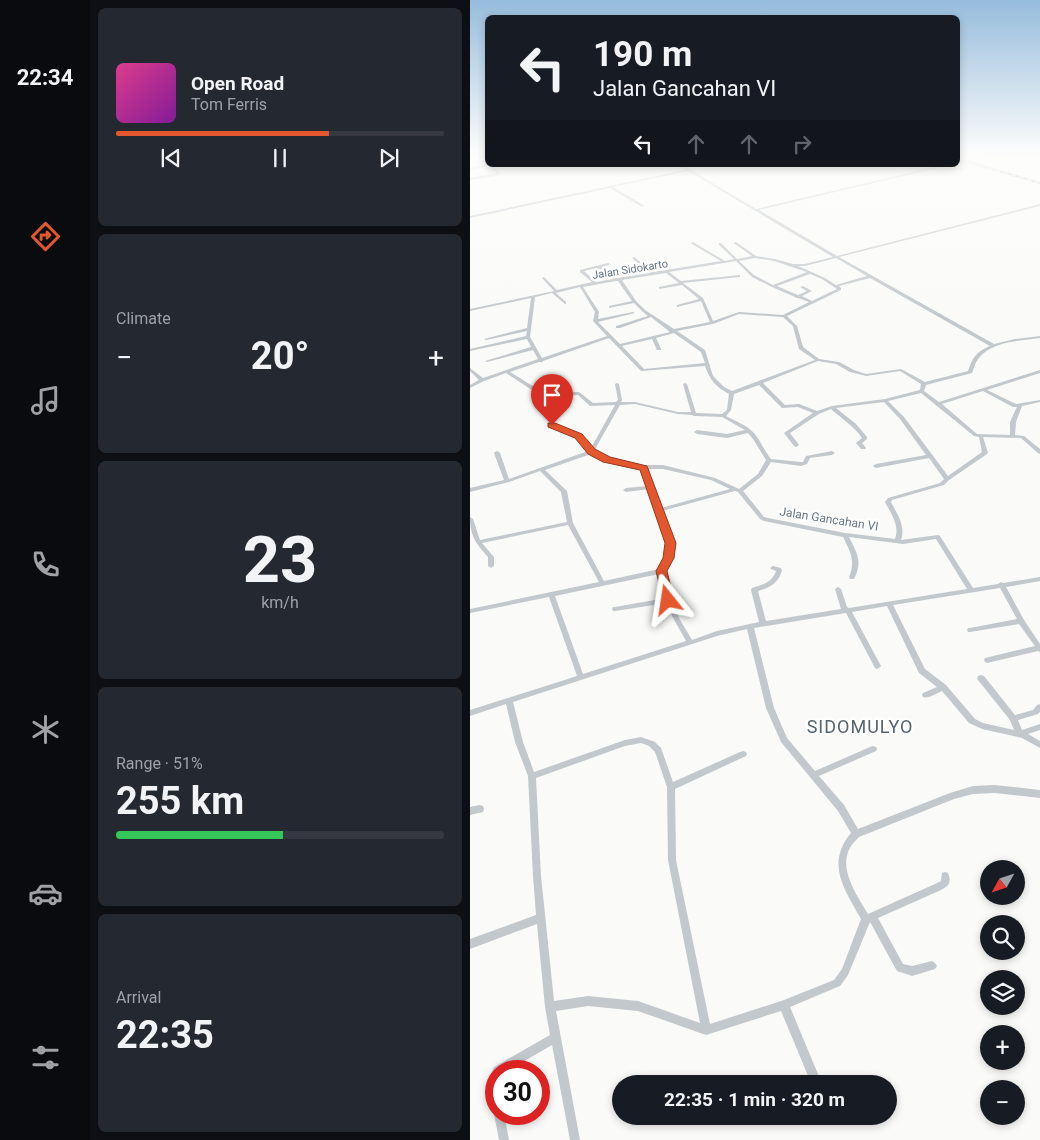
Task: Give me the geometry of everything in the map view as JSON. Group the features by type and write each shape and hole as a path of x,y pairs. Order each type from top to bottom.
{"street":[{"path":"470,217 507,209"},
{"path":"793,266 806,265 1024,209"},
{"path":"755,210 994,346"},
{"path":"693,243 724,262"},
{"path":"736,243 755,257"},
{"path":"720,244 753,276 812,302"},
{"name":"Jalan Sidokarto","path":"470,310 595,283 755,257 767,257 793,266 836,286"},
{"path":"634,258 654,274"},
{"path":"595,283 582,271 608,264"},
{"path":"598,267 618,280 635,302 651,316 703,350 711,376 722,388 732,393 818,360"},
{"path":"666,272 702,299 712,323"},
{"path":"773,286 809,273"},
{"path":"660,288 681,283 739,276"},
{"path":"619,346 712,323 742,313 784,316 839,290 836,286 871,276"},
{"path":"544,278 565,303"},
{"path":"581,286 597,312 595,321"},
{"path":"797,297 810,292 802,287"},
{"path":"533,296 528,337 541,361"},
{"path":"678,306 702,299"},
{"path":"610,307 635,302"},
{"path":"595,321 633,314"},
{"path":"618,327 651,316"},
{"path":"784,316 795,326 801,348 818,360 837,364 852,372 866,375 901,370 924,384 970,372 978,355 994,346 1040,337"},
{"path":"595,321 608,337 643,370 707,364"},
{"path":"486,340 529,329"},
{"path":"470,350 528,337"},
{"path":"470,388 482,380 608,337"},
{"path":"653,337 659,349"},
{"path":"487,361 533,348"},
{"path":"470,369 482,380"},
{"path":"938,404 1040,371"},
{"path":"506,372 543,396 574,392 582,395 592,405 617,403 653,405 694,415 723,416 756,438 762,453 769,460 801,464 808,457 832,453"},
{"path":"760,382 784,407 799,405 817,413"},
{"path":"470,490 507,481 591,452 602,435 617,403 620,394 617,384"},
{"path":"685,384 694,415"},
{"path":"922,391 924,384"},
{"path":"984,390 1011,405 1020,406 1037,402 1040,406"},
{"path":"796,445 787,433 817,413 832,407 884,400 922,391"},
{"path":"922,391 970,432 981,436 1013,435 1028,440 1040,452"},
{"path":"723,416 729,410 732,393"},
{"path":"884,400 902,418 947,479"},
{"path":"1013,435 1013,422 1020,406"},
{"path":"832,407 844,420 860,429 865,438 859,443 863,448"},
{"path":"552,425 578,436 591,452"},
{"path":"697,432 727,436 748,431"},
{"path":"897,541 901,534 900,527 890,500 942,484 985,453 981,436"},
{"name":"Jalan Gancahan VI","path":"591,452 606,460 644,468 658,466 705,476 738,490 766,520 846,535 897,541 934,536 941,538 971,589"},
{"path":"497,454 507,481"},
{"path":"876,466 929,456"},
{"path":"659,510 738,490 760,474 769,460"},
{"path":"644,468 671,543 668,558 661,571 668,600 690,643"},
{"path":"541,469 564,491 570,523 602,582"},
{"path":"626,490 651,487"},
{"path":"470,519 478,542 491,557 491,566"},
{"path":"478,542 570,523"},
{"path":"846,535 856,559 856,570 852,576"},
{"path":"763,624 754,590 771,584 778,577 779,570 773,568"},
{"path":"470,611 661,571"},
{"path":"470,713 690,643 750,626 1040,579"},
{"path":"987,660 1040,648 1021,621 1001,584"},
{"path":"838,589 846,609 877,666"},
{"path":"551,594 581,677"},
{"path":"615,609 668,600"},
{"path":"889,603 922,671 943,687 976,724 1022,735 1040,745"},
{"path":"970,630 1021,621"},
{"path":"750,626 770,708 784,740 841,808 856,834"},
{"path":"980,678 1013,718 1022,735"},
{"path":"926,695 943,687"},
{"path":"509,700 519,742 532,776 541,918 550,1008 554,1038 575,1140"},
{"path":"1013,718 1035,712 1040,707"},
{"path":"1022,735 1025,731 1040,726"},
{"path":"532,776 625,742 641,740 652,744 658,750 671,787 672,860 706,1030"},
{"path":"813,775 873,748"},
{"path":"671,787 743,754"},
{"path":"932,966 912,971 900,968 847,884 841,862 844,849 856,834 973,790 995,789 1040,794"},
{"path":"470,811 480,809"},
{"path":"550,1008 588,1001 638,1006 706,1030 784,1005 837,983 845,972 869,918 938,887 945,883 945,876"},
{"path":"470,944 541,918"},
{"path":"784,1005 813,1074"},
{"path":"518,1060 554,1038"},
{"path":"501,1125 504,1140"}],"district":[{"name":"SIDOMULYO","path":"860,727"}],"route":[{"path":"552,425 578,436 591,452 606,460 644,468 671,543 668,558 661,571 668,600"}]}
